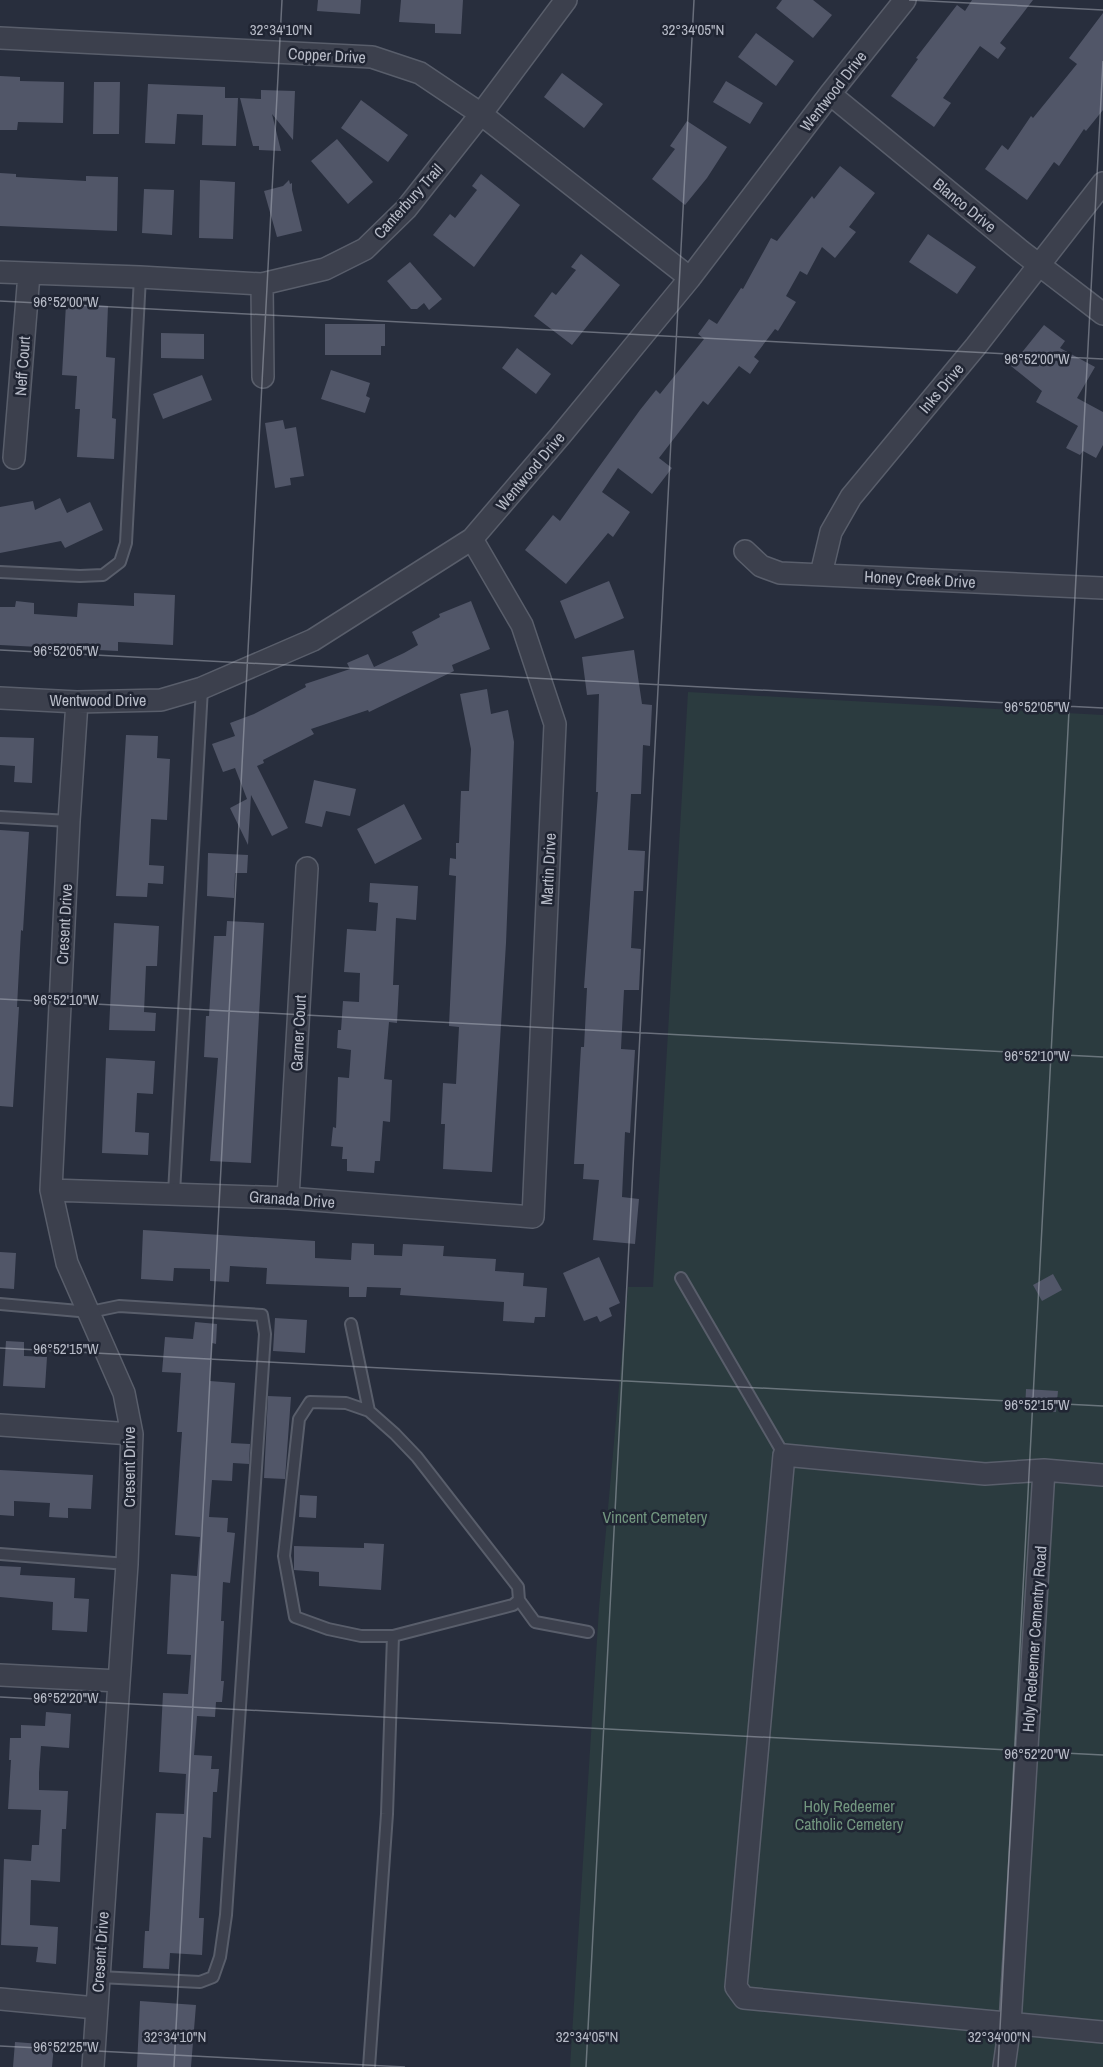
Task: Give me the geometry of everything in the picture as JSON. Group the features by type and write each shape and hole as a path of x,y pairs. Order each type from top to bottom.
{"street":[{"name":"Canterbury Trail","path":"0,272 262,284 325,269 365,249 406,209 481,114 566,0"},
{"name":"Wentwood Drive","path":"0,698 77,702 161,700 202,688 313,640 472,539 690,278 830,94 905,0"},
{"name":"Copper Drive","path":"0,38 372,57 420,73 481,114 690,278"},
{"name":"Blanco Drive","path":"830,94 1103,314"},
{"name":"Inks Drive","path":"821,574 831,532 851,497 976,346 1103,183"},
{"name":"Neff Court","path":"14,458 29,274"},
{"path":"262,284 263,377"},
{"name":"Martin Drive","path":"472,539 522,625 555,724 533,1217"},
{"name":"Honey Creek Drive","path":"745,551 761,566 780,573 1103,588"},
{"name":"Cresent Drive","path":"77,702 51,1190 67,1263 124,1393 132,1434 127,1564 93,2067"},
{"name":"Garner Court","path":"288,1198 307,868"},
{"name":"Granada Drive","path":"51,1190 288,1198 533,1217"},
{"path":"0,1425 132,1434"},
{"path":"1103,1475 1044,1470 985,1474 784,1455 736,1987 744,1998 1103,2032"},
{"name":"Holy Redeemer Cementry Road","path":"1004,2067 1010,2024 1044,1470"},
{"path":"0,1675 119,1681"},
{"path":"0,1999 96,2008"}],"lane":[{"path":"0,572 92,575 103,574 120,562 126,543 140,277"},
{"path":"174,1193 202,688"},
{"path":"0,817 69,821"},
{"path":"681,1278 784,1455"},
{"path":"0,1304 90,1312 120,1306 262,1315 265,1334 231,1857 220,1957 213,1977 200,1982 99,1977"},
{"path":"351,1324 369,1411"},
{"path":"519,1600 513,1605 393,1636 361,1636 328,1629 296,1617 284,1556 299,1419 310,1402 346,1403 369,1411 417,1457 518,1587 519,1600 535,1622 588,1632"},
{"path":"0,1554 127,1564"},
{"path":"369,2067 387,1814 393,1636"}],"green space":[{"name":"Holy Redeemer Catholic Cemetery","path":"688,692 1103,715 1103,2067 570,2067 599,1608 628,1287 653,1287"}],"building":[{"path":"318,0 361,0 360,14 317,11"},
{"path":"401,0 463,0 461,34 435,33 435,24 399,22"},
{"path":"782,0 813,0 832,15 813,38 776,8"},
{"path":"972,0 1033,0 1000,43 1006,48 998,59 980,46 943,98 951,103 934,127 891,96 918,59 916,58 957,5 965,11"},
{"path":"1103,13 1103,110 1086,131 1084,129 1059,166 1054,162 1027,200 985,169 1002,145 1008,150 1031,116 1033,118 1077,64 1069,58"},
{"path":"756,33 794,61 776,86 738,57"},
{"path":"562,73 603,104 584,128 544,97"},
{"path":"0,76 20,77 20,81 64,82 63,123 18,122 17,130 0,130"},
{"path":"726,81 763,103 750,124 713,102"},
{"path":"94,82 120,82 119,134 93,134"},
{"path":"148,84 225,87 225,98 238,98 236,146 202,145 203,115 177,114 175,144 145,143"},
{"path":"261,90 295,91 293,140 272,114 281,151 259,150 259,146 253,146 240,98 261,99"},
{"path":"361,100 408,135 388,162 341,128"},
{"path":"687,121 727,147 707,178 685,205 652,179 675,149 670,146"},
{"path":"337,139 373,182 348,204 311,161"},
{"path":"840,166 875,193 849,227 856,232 835,258 822,247 807,275 800,271 786,296 796,302 778,331 775,329 754,357 759,361 750,374 739,366 708,405 703,401 659,458 672,468 652,494 618,468 602,492 630,512 613,537 608,533 566,584 525,550 553,515 560,521 640,410 656,390 660,394 704,339 698,334 709,319 717,324 741,288 743,289 771,238 777,241 812,196 814,199"},
{"path":"0,173 16,174 16,177 86,181 86,176 118,177 117,231 0,226"},
{"path":"481,174 520,205 474,267 433,235 450,214 455,218 477,190 472,186"},
{"path":"200,180 235,182 233,239 199,238"},
{"path":"289,180 290,184 292,183 302,231 277,237 264,191 283,186"},
{"path":"144,189 174,190 172,235 142,233"},
{"path":"928,234 976,267 957,294 909,262"},
{"path":"581,254 620,285 572,345 534,316 552,292 556,295 576,270 571,267"},
{"path":"410,262 442,299 429,310 424,303 417,309 411,309 387,281"},
{"path":"66,304 108,306 106,357 115,358 112,418 116,419 114,459 77,457 80,409 75,409 77,376 62,375"},
{"path":"325,324 385,324 385,346 381,346 381,355 325,355"},
{"path":"1044,325 1065,341 1060,348 1095,367 1077,398 1103,412 1103,445 1096,458 1083,451 1080,455 1066,448 1078,426 1036,402 1042,391 1011,366"},
{"path":"161,333 204,334 204,359 161,358"},
{"path":"517,348 551,374 536,394 502,368"},
{"path":"331,370 370,383 366,396 370,398 365,413 321,399"},
{"path":"202,375 212,400 163,419 153,394"},
{"path":"283,420 285,429 296,427 304,476 290,478 291,485 275,488 265,423"},
{"path":"60,498 67,513 90,502 103,530 65,548 61,541 0,553 0,507 33,501 35,510"},
{"path":"609,581 624,618 575,639 560,601"},
{"path":"134,593 175,595 173,645 118,642 118,651 0,645 0,607 15,607 16,601 34,603 34,614 77,617 78,603 134,606"},
{"path":"471,601 490,649 452,665 454,671 369,712 368,710 311,729 314,734 263,760 264,763 257,766 288,828 272,836 251,795 248,845 230,808 247,799 235,768 223,772 212,744 235,736 230,723 254,714 306,687 305,684 350,669 347,663 368,654 374,667 404,653 418,645 412,632 440,617 439,614"},
{"path":"634,650 642,704 652,705 650,746 643,745 641,794 631,794 628,850 645,851 643,891 634,891 631,948 641,949 639,990 624,990 621,1049 635,1050 630,1133 625,1132 622,1197 639,1199 635,1244 593,1240 599,1180 583,1179 584,1164 574,1164 581,1047 584,1047 587,988 584,988 598,792 596,792 599,694 587,695 582,657"},
{"path":"487,689 491,714 508,710 514,742 506,943 492,1172 443,1169 445,1124 441,1124 443,1083 456,1084 459,1027 449,1026 456,876 449,875 450,858 456,859 456,843 459,843 461,791 469,791 471,749 460,694"},
{"path":"126,735 158,736 157,758 170,759 167,820 151,819 149,865 164,866 163,884 148,883 147,897 116,896"},
{"path":"0,737 34,738 32,783 14,782 15,766 0,765"},
{"path":"314,780 356,789 350,816 326,811 322,827 305,823"},
{"path":"404,804 422,839 375,864 357,829"},
{"path":"0,830 29,832 23,931 21,930 13,1107 0,1106"},
{"path":"208,853 248,855 247,873 235,873 234,898 207,896"},
{"path":"370,883 418,886 416,920 396,918 393,985 399,985 397,1023 389,1022 384,1079 392,1080 390,1122 383,1121 380,1161 375,1161 374,1173 347,1171 347,1159 342,1159 343,1147 331,1146 333,1127 336,1128 338,1077 349,1078 351,1050 337,1048 343,1001 359,1002 360,973 344,972 347,929 376,931 378,903 369,902"},
{"path":"227,921 264,923 251,1163 210,1161 218,1058 204,1057 206,1016 209,1016 214,936 226,936"},
{"path":"114,923 159,926 157,966 146,966 144,1012 156,1013 155,1031 109,1030"},
{"path":"106,1058 155,1061 153,1094 137,1093 135,1132 149,1133 148,1155 102,1153"},
{"path":"143,1230 315,1241 315,1258 351,1260 352,1243 374,1244 374,1255 402,1256 403,1244 444,1246 443,1256 496,1259 495,1271 524,1273 523,1286 547,1288 545,1317 535,1317 534,1323 503,1321 504,1302 400,1295 401,1288 367,1287 366,1297 349,1297 349,1287 266,1284 267,1268 230,1266 229,1282 210,1281 210,1269 174,1268 173,1281 141,1279"},
{"path":"0,1252 16,1253 14,1289 0,1288"},
{"path":"599,1257 620,1303 609,1308 612,1316 600,1322 597,1316 584,1321 563,1273"},
{"path":"1053,1274 1062,1290 1042,1301 1033,1285"},
{"path":"275,1318 307,1320 305,1353 273,1351"},
{"path":"195,1322 217,1324 216,1344 212,1343 210,1381 235,1383 231,1443 250,1444 249,1464 233,1463 232,1481 212,1480 209,1517 228,1518 227,1532 235,1533 230,1583 223,1582 221,1681 224,1681 222,1702 216,1702 215,1717 197,1716 194,1755 212,1756 211,1769 219,1769 217,1792 213,1792 211,1838 203,1837 199,1918 204,1918 202,1955 170,1953 169,1969 143,1968 145,1931 149,1931 156,1813 184,1814 186,1774 159,1772 163,1693 188,1694 191,1655 167,1654 171,1574 197,1576 200,1537 175,1535 182,1432 177,1432 181,1373 162,1372 165,1337 193,1339"},
{"path":"6,1341 24,1342 24,1356 47,1357 45,1388 3,1386"},
{"path":"1026,1389 1058,1391 1056,1412 1025,1410"},
{"path":"268,1396 291,1397 285,1479 264,1478"},
{"path":"0,1470 93,1475 91,1509 68,1508 68,1518 49,1517 50,1503 14,1501 14,1516 0,1515"},
{"path":"300,1495 317,1496 316,1518 299,1517"},
{"path":"364,1543 384,1544 381,1590 319,1586 319,1572 294,1570 294,1546 364,1548"},
{"path":"0,1566 21,1567 20,1575 75,1578 74,1598 89,1599 87,1632 52,1630 53,1602 0,1597"},
{"path":"46,1712 71,1714 69,1748 41,1746 39,1773 39,1790 68,1791 66,1829 62,1829 60,1882 31,1880 30,1925 58,1927 56,1964 36,1962 38,1947 1,1945 4,1859 31,1861 32,1845 39,1845 41,1810 8,1809 10,1738 21,1738 21,1725 45,1726"},
{"path":"140,2001 196,2005 191,2067 137,2067"},
{"path":"15,2042 54,2045 52,2067 13,2067"}],"park label":[{"name":"Vincent Cemetery","path":"655,1517"}]}
